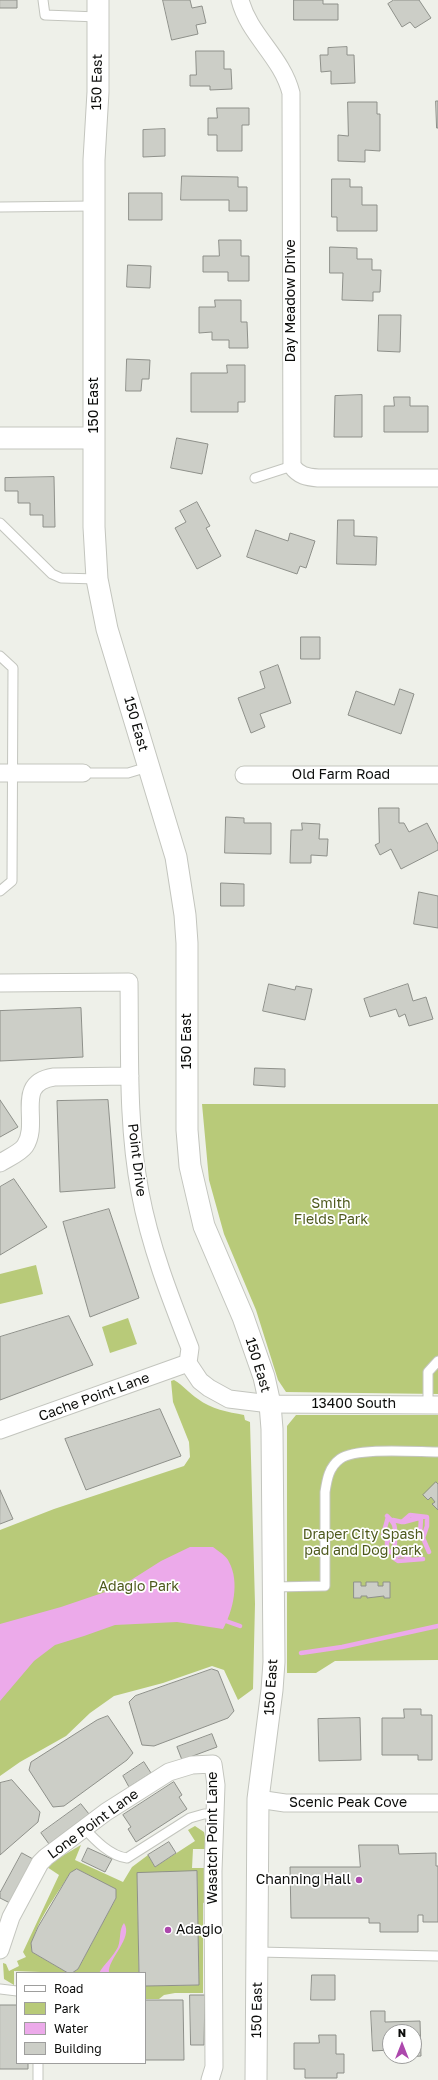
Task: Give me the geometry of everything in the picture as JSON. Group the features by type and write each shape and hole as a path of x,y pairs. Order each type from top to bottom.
{"street":[{"name":"Day Meadow Drive","path":"240,0 252,27 278,64 291,93 292,466"},
{"name":"150 East","path":"98,9 98,92 94,160 94,527 97,580 107,629 176,857 185,915 187,943 187,1130 195,1192 213,1251 253,1344 270,1404 272,1429 274,1587 272,1690 258,1800 256,2080"},
{"path":"0,438 94,438"},
{"path":"292,466 296,472 303,476 318,478 438,478"},
{"path":"6,773 83,773"},
{"name":"Old Farm Road","path":"244,776 438,775"},
{"name":"Point Drive","path":"0,983 129,982 130,1076 134,1147 140,1191 149,1235 190,1348 188,1363"},
{"path":"0,1163 20,1151 27,1143 30,1133 31,1094 33,1088 42,1080 54,1077 130,1076"},
{"path":"188,1363 200,1381 219,1394 240,1401 270,1404"},
{"name":"Cache Point Lane","path":"0,1430 188,1363"},
{"name":"13400 South","path":"270,1404 433,1405"},
{"name":"Wasatch Point Lane","path":"210,2080 214,2067 214,1814 216,1785 213,1764"},
{"name":"Lone Point Lane","path":"0,1950 11,1917 40,1863 84,1828 169,1772 192,1765 213,1764"},
{"name":"Scenic Peak Cove","path":"258,1800 285,1803 438,1803"}],"lane":[{"path":"43,0 45,15 98,9"},
{"path":"0,207 94,206"},
{"path":"255,478 292,466"},
{"path":"0,523 52,574 61,578 97,580"},
{"path":"0,656 13,668 6,773 12,882 0,891"},
{"path":"83,773 128,773 148,767"},
{"path":"433,1405 428,1372 438,1361"},
{"path":"274,1587 325,1586 326,1486 332,1468 340,1459 352,1454 367,1452 438,1452"},
{"path":"84,1828 97,1842 117,1855 127,1858 190,1818 204,1814 214,1814"},
{"path":"258,1952 438,1956"},
{"path":"0,1990 16,1991"},
{"path":"38,2064 38,2080"}],"green space":[{"name":"Smith Fields Park","path":"202,1104 438,1104 438,1394 286,1392 278,1380 256,1310 224,1234 209,1180"},
{"path":"36,1265 43,1294 0,1304 0,1274"},
{"path":"128,1318 137,1344 110,1353 102,1327"},
{"name":"Adagio Park","path":"174,1380 195,1397 208,1405 220,1410 244,1415 245,1420 250,1422 255,1604 253,1689 238,1700 224,1670 212,1666 163,1683 114,1696 90,1713 66,1736 20,1762 0,1776 0,1530 54,1509 184,1466 190,1457 189,1442 173,1402 171,1381"},
{"name":"Draper City Spash pad and Dog park","path":"296,1415 438,1415 438,1660 335,1661 316,1673 287,1673 287,1426"},
{"path":"195,1826 204,1832 207,1847 205,1849 193,1849 192,1868 204,1868 206,1902 203,1903 203,1993 175,1993 164,1995 159,1999 146,1999 146,1986 199,1985 197,1871 137,1873 139,1972 74,1972 78,1969 116,1898 115,1889 77,1869 70,1873 40,1922 35,1932 32,1952 66,1972 14,1971 14,1985 4,1979 3,1963 6,1964 9,1971 19,1966 17,1961 26,1957 23,1952 59,1875 47,1867 47,1865 81,1845 75,1860 123,1882 132,1867 148,1855 155,1867 195,1841 188,1830"}],"water":[{"path":"190,1547 213,1547 228,1560 232,1570 235,1587 230,1614 223,1629 177,1622 115,1625 55,1645 34,1661 0,1701 0,1624 61,1607 120,1587 161,1561"},
{"path":"124,1923 126,1935 109,1967 109,1972 100,1972 118,1947 121,1928"}],"building":[{"path":"0,0 17,0 17,8 0,8"},
{"path":"163,0 190,0 192,8 202,6 206,23 196,25 198,34 172,40"},
{"path":"294,0 323,0 323,4 338,4 338,20 294,20"},
{"path":"394,0 419,0 431,18 415,28 410,22 402,27 388,4"},
{"path":"347,47 347,55 354,55 355,83 331,84 331,71 321,72 320,55 328,55 328,48"},
{"path":"196,51 224,51 224,69 231,69 232,89 210,90 210,86 190,86 190,75 196,75"},
{"path":"436,101 438,101 438,128 437,128"},
{"path":"348,102 377,102 377,114 380,114 380,151 365,150 365,162 338,161 338,135 348,136"},
{"path":"217,108 249,108 249,125 242,125 242,151 217,151 217,135 208,135 208,118 217,118"},
{"path":"165,129 165,156 143,157 143,130"},
{"path":"182,176 238,177 238,187 247,187 247,211 229,211 229,200 181,200"},
{"path":"332,179 350,179 350,187 362,187 362,205 377,205 377,231 337,231 337,217 332,217"},
{"path":"129,193 162,193 162,220 129,220"},
{"path":"219,240 241,240 241,256 249,256 249,281 228,281 228,272 203,272 203,256 219,256"},
{"path":"330,247 357,248 357,259 372,259 372,270 381,270 380,292 373,292 373,301 342,300 343,273 330,273"},
{"path":"128,265 151,266 150,288 127,287"},
{"path":"215,300 241,300 241,322 247,322 248,348 229,348 229,340 212,340 212,332 199,333 199,307 215,307"},
{"path":"379,315 401,315 400,352 378,351"},
{"path":"127,359 150,360 149,379 142,379 141,391 126,391"},
{"path":"227,365 245,365 245,402 238,402 238,412 191,412 191,373 227,373"},
{"path":"362,395 362,437 334,437 335,396"},
{"path":"394,397 410,397 410,406 428,406 428,432 384,432 384,406 394,406"},
{"path":"177,438 208,444 202,474 171,468"},
{"path":"54,477 55,527 43,527 43,515 30,515 30,503 18,503 18,491 5,491 5,478"},
{"path":"197,502 210,526 206,528 221,556 197,569 175,528 186,522 180,511"},
{"path":"338,520 354,520 354,536 377,537 376,565 337,564"},
{"path":"256,530 288,541 290,533 315,541 306,568 300,566 297,574 247,557"},
{"path":"301,637 320,637 320,659 301,659"},
{"path":"278,665 291,703 260,714 265,727 251,733 238,698 265,688 260,672"},
{"path":"400,689 414,694 401,734 348,715 356,691 394,705"},
{"path":"379,808 399,808 399,823 404,823 409,832 427,823 438,844 438,850 401,869 391,849 380,855 375,845 379,843"},
{"path":"226,817 244,818 244,823 271,823 271,854 225,853"},
{"path":"302,823 320,824 319,839 328,839 327,856 311,855 311,863 290,863 291,830 302,830"},
{"path":"221,883 244,884 244,906 221,906"},
{"path":"419,892 438,896 438,928 414,924"},
{"path":"269,984 295,990 296,986 312,989 305,1020 263,1011"},
{"path":"408,984 413,1001 426,997 433,1019 409,1026 405,1014 399,1017 396,1009 370,1017 364,999"},
{"path":"81,1008 83,1057 0,1061 0,1011"},
{"path":"255,1068 285,1069 285,1087 254,1085"},
{"path":"0,1100 18,1127 0,1137"},
{"path":"108,1100 115,1188 60,1192 57,1101"},
{"path":"14,1179 47,1227 0,1255 0,1187"},
{"path":"109,1209 139,1298 90,1317 63,1222"},
{"path":"69,1316 93,1365 0,1400 0,1337"},
{"path":"160,1409 181,1456 86,1490 65,1439"},
{"path":"436,1482 438,1484 438,1510 432,1504 435,1502 431,1497 428,1500 423,1495"},
{"path":"0,1490 13,1519 0,1524"},
{"path":"354,1582 361,1582 361,1586 366,1586 366,1582 378,1582 378,1586 383,1586 383,1582 390,1582 390,1598 384,1598 384,1596 367,1598 367,1596 361,1596 361,1598 354,1598"},
{"path":"212,1669 218,1671 234,1711 228,1718 154,1746 142,1745 129,1702 135,1696"},
{"path":"404,1709 421,1709 421,1715 432,1715 432,1760 418,1760 418,1755 382,1755 382,1718 404,1718"},
{"path":"108,1716 133,1753 127,1760 64,1806 53,1807 29,1770 31,1762 97,1720"},
{"path":"360,1718 361,1760 319,1761 318,1719"},
{"path":"212,1734 217,1747 182,1760 177,1747"},
{"path":"144,1762 151,1773 129,1787 123,1776"},
{"path":"12,1780 40,1812 38,1822 0,1855 0,1783"},
{"path":"174,1782 182,1795 179,1797 187,1809 136,1842 128,1829 131,1827 123,1815"},
{"path":"81,1804 89,1814 49,1844 41,1833"},
{"path":"169,1842 176,1853 155,1867 148,1855"},
{"path":"359,1845 398,1845 399,1854 436,1853 436,1866 438,1866 438,1922 423,1922 423,1915 418,1915 418,1932 380,1932 380,1923 369,1923 369,1918 291,1918 290,1867 360,1867"},
{"path":"88,1848 112,1859 105,1872 82,1861"},
{"path":"22,1853 33,1859 10,1903 0,1898 0,1893"},
{"path":"77,1869 116,1889 116,1898 78,1969 74,1972 66,1972 32,1952 31,1943 38,1927 70,1873"},
{"name":"Adagio","path":"197,1871 199,1985 146,1986 146,1972 139,1972 137,1873"},
{"path":"312,1975 335,1975 335,2000 311,2000"},
{"path":"190,1995 205,1995 204,2045 191,2045"},
{"path":"146,2000 183,2000 184,2060 146,2060"},
{"path":"0,2005 16,2005 16,2064 28,2064 28,2069 0,2069"},
{"path":"371,2011 385,2011 385,2022 420,2021 420,2024 382,2024 382,2050 373,2051"},
{"path":"319,2035 336,2035 336,2054 344,2054 344,2073 337,2073 337,2078 305,2078 305,2069 294,2069 294,2043 319,2043"}],"waterway":[{"path":"393,1520 402,1522 410,1515 427,1517 427,1526 423,1538 429,1552"},
{"path":"387,1516 393,1523 395,1529 393,1535 387,1542 387,1550 394,1554 395,1559 398,1561 423,1559"},
{"path":"388,1517 383,1535 388,1541"},
{"path":"404,1522 419,1518"},
{"path":"421,1518 420,1534 423,1538"},
{"path":"393,1537 395,1542 394,1554"},
{"path":"394,1556 404,1555 410,1559"},
{"path":"223,1620 240,1626"},
{"path":"301,1653 342,1647 438,1626"}],"place":[{"name":"Channing Hall","path":"359,1880"},
{"name":"Adagio","path":"168,1930"}]}
